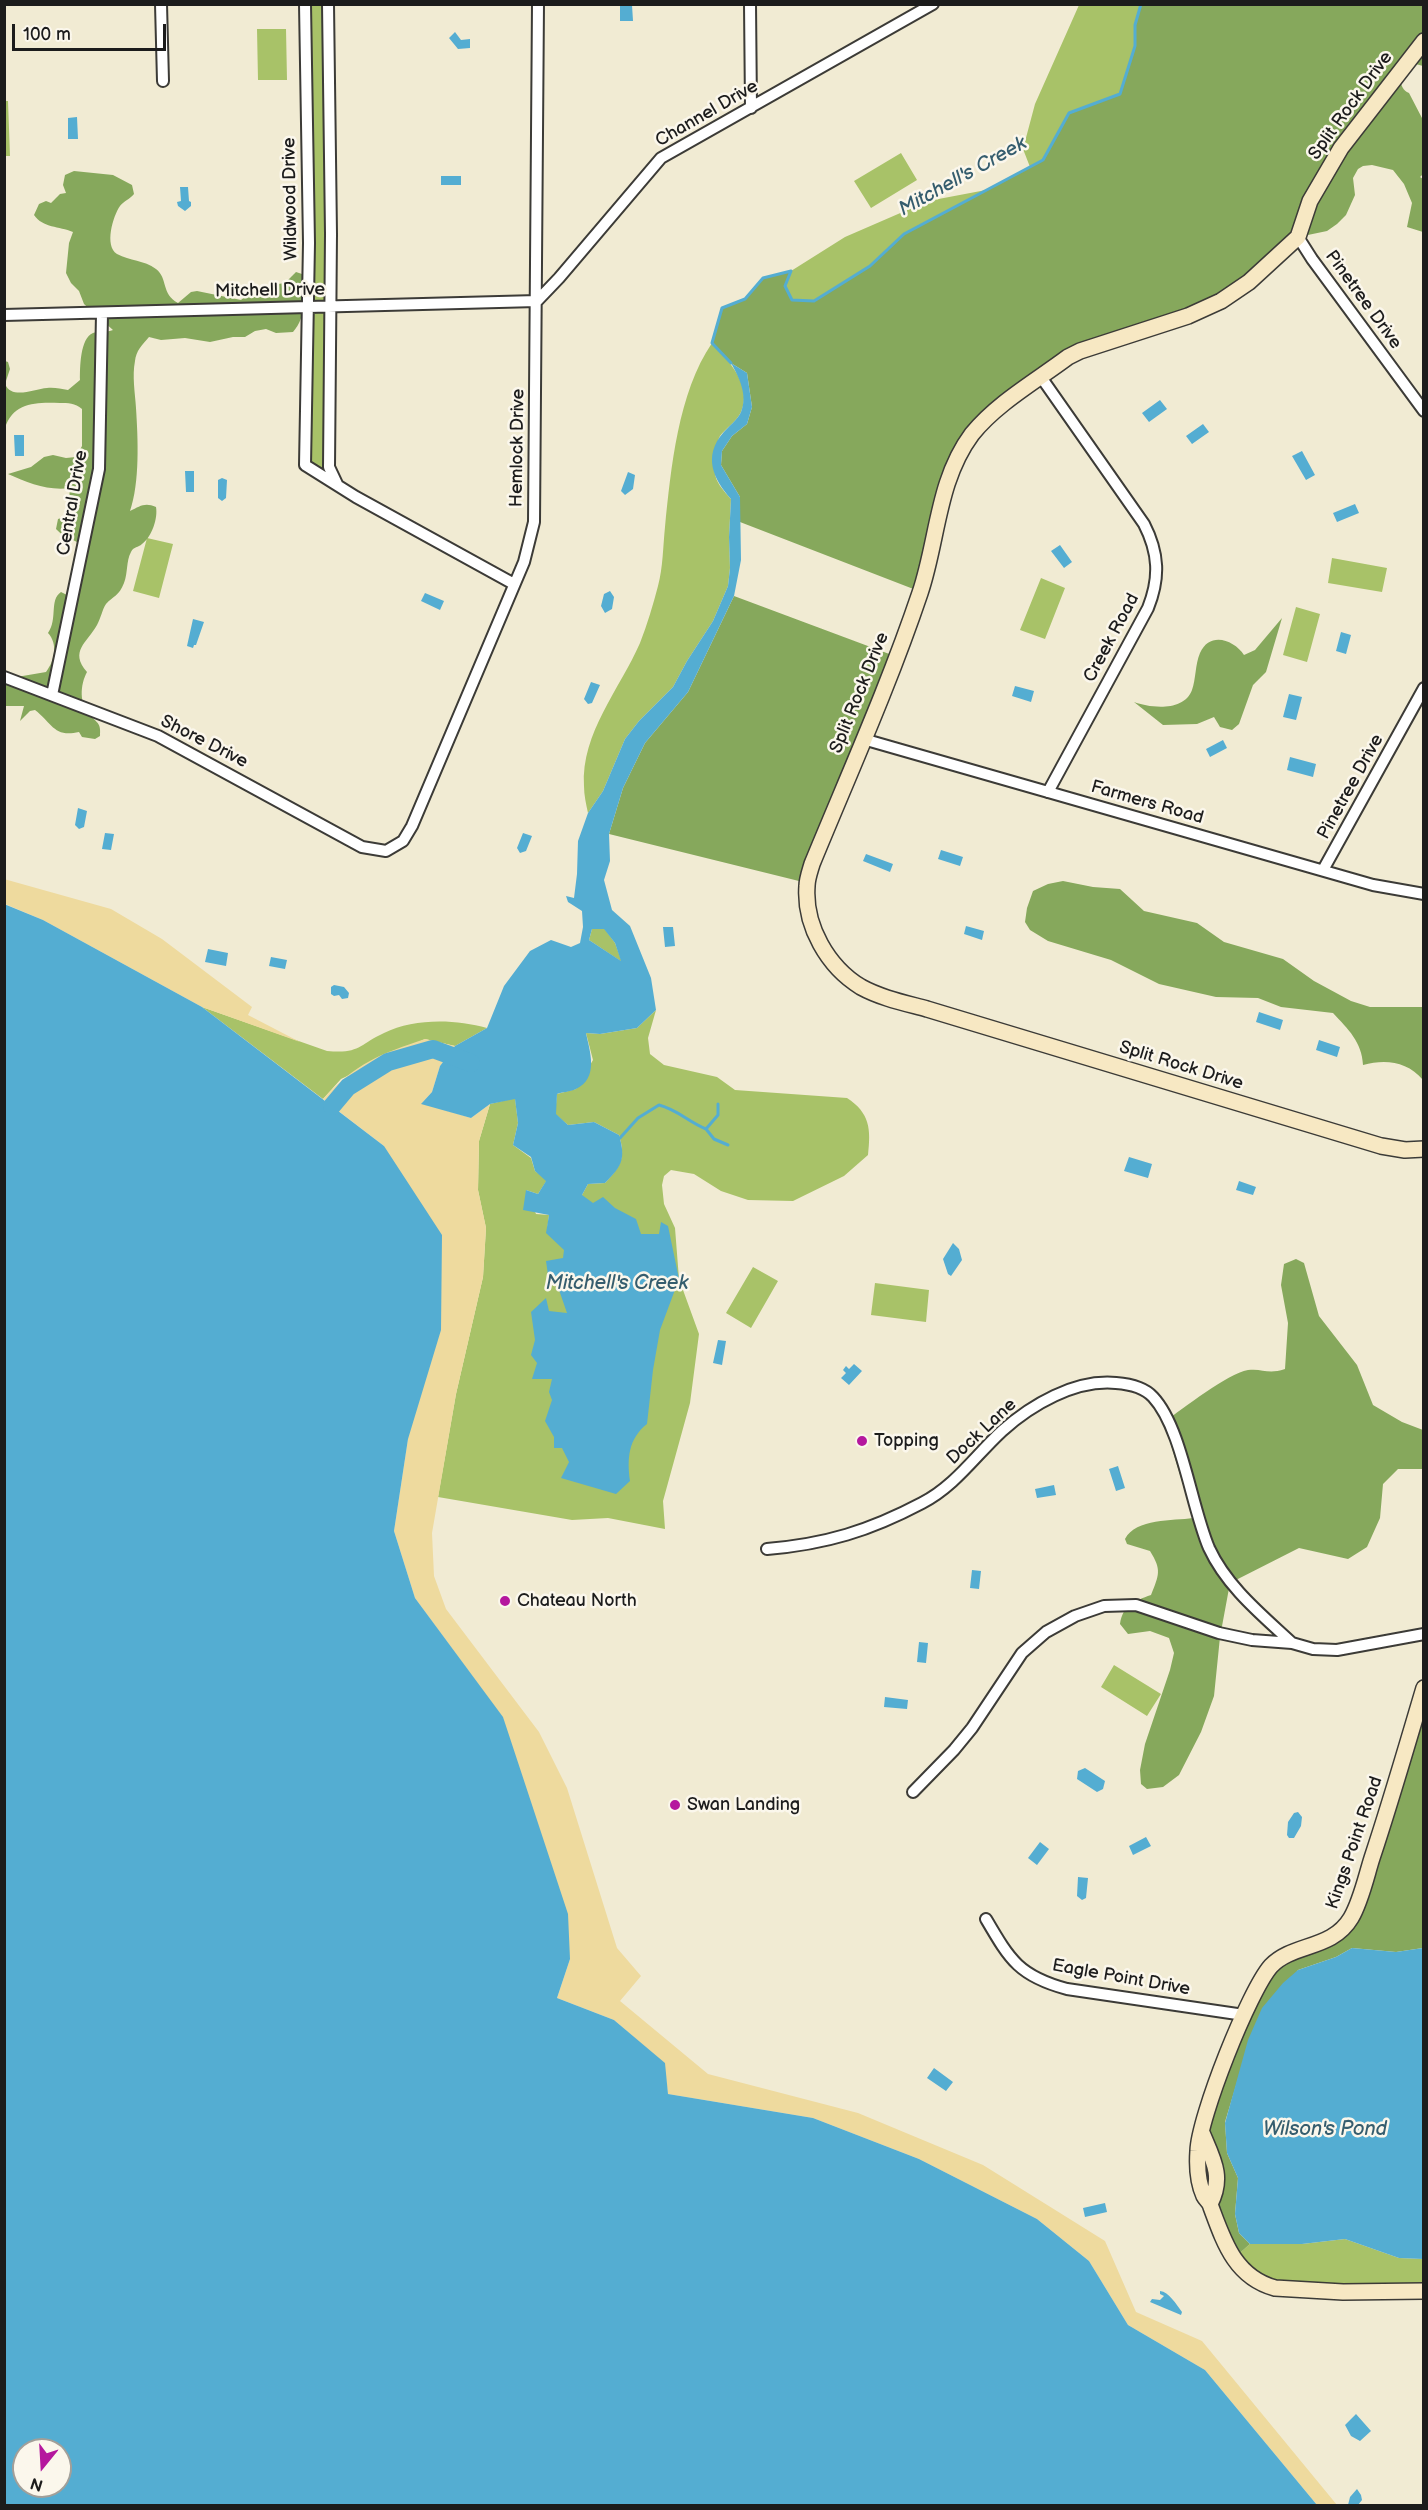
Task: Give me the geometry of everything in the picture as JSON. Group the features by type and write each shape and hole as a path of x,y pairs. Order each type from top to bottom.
{"street":[{"path":"161,4 163,81"},
{"name":"Wildwood Drive","path":"305,4 308,307 305,465 514,584"},
{"path":"328,4 331,234 328,466 337,484"},
{"name":"Hemlock Drive","path":"382,851 395,847 403,841 412,826 531,541 534,522 537,301 535,272 538,4"},
{"path":"750,4 751,108"},
{"name":"Channel Drive","path":"537,301 586,248 661,158 933,4"},
{"name":"Split Rock Drive","path":"1424,41 1341,148 1310,201 1298,237 1249,282 1221,301 1188,316 1080,351 996,411 973,434 957,460 941,503 920,593 812,864 807,886 810,915 819,942 847,977 871,991 927,1010 1381,1146 1405,1150 1424,1149"},
{"name":"Pinetree Drive","path":"1298,237 1424,411"},
{"name":"Mitchell Drive","path":"4,315 537,301"},
{"name":"Central Drive","path":"52,695 99,469 102,314"},
{"name":"Creek Road","path":"1041,378 1144,524 1152,540 1158,565 1155,592 1148,608 1048,792"},
{"name":"Shore Drive","path":"4,677 158,736 362,847 382,851"},
{"name":"Pinetree Drive","path":"1323,870 1424,688"},
{"name":"Farmers Road","path":"863,739 1373,885 1424,894"},
{"name":"Dock Lane","path":"767,1550 835,1540 892,1518 923,1503 948,1487 1002,1432 1046,1400 1089,1384 1109,1382 1127,1384 1150,1394 1168,1418 1203,1534 1220,1569 1241,1595 1292,1644"},
{"path":"913,1792 972,1728 1022,1653 1041,1636 1075,1617 1104,1606 1136,1605 1219,1633 1313,1649 1337,1650 1424,1635"},
{"name":"Kings Point Road","path":"1424,1688 1392,1798 1352,1917 1332,1937 1284,1957 1272,1966 1256,1987 1207,2107 1197,2149 1198,2174 1203,2195 1210,2204 1233,2259 1249,2277 1275,2288 1343,2292 1424,2291"},
{"name":"Eagle Point Drive","path":"986,1919 1017,1966 1043,1983 1067,1989 1244,2015"}],"green space":[{"path":"305,5 328,5 329,466 337,484 305,465"},
{"path":"1079,5 1141,5 1135,25 1135,46 1120,94 1069,113 1043,160 1030,167 1023,149 1035,104"},
{"path":"1141,5 1423,5 1423,66 1412,63 1400,79 1423,120 1423,174 1420,177 1423,179 1423,232 1407,227 1412,203 1404,184 1393,170 1372,165 1363,166 1358,169 1353,178 1355,195 1346,215 1337,224 1327,231 1303,236 1221,301 1080,351 973,434 916,590 740,522 740,497 721,465 722,451 732,436 747,424 752,407 747,373 731,363 712,343 722,308 745,299 763,278 791,271 785,286 792,300 814,301 870,266 904,234 1043,160 1069,113 1120,94 1135,46 1135,25"},
{"path":"257,29 286,29 287,80 258,80"},
{"path":"5,101 8,101 10,156 5,156"},
{"path":"901,153 917,180 871,208 854,181"},
{"path":"74,171 113,175 132,185 134,194 120,206 115,217 110,238 111,245 117,254 156,269 169,295 178,303 191,292 197,291 241,300 257,287 285,283 296,272 305,275 303,312 293,332 276,333 266,329 255,331 245,337 210,342 185,338 161,340 149,337 137,354 134,379 138,460 130,511 143,505 149,505 156,507 156,516 149,537 131,552 122,587 106,604 97,625 80,653 82,665 87,672 82,688 82,700 86,711 100,728 100,736 95,739 82,737 79,732 59,731 35,710 30,711 20,721 24,706 4,706 5,679 46,672 49,667 54,647 48,633 53,622 55,600 61,592 67,595 66,600 72,595 87,551 81,544 64,536 56,529 58,519 77,511 69,499 70,488 46,487 8,474 31,467 44,457 53,455 66,458 76,457 82,446 82,409 74,404 66,403 27,405 14,413 5,428 5,384 8,389 18,393 50,388 68,390 80,380 85,341 93,333 113,330 84,304 79,291 71,283 66,273 69,243 73,232 47,225 34,215 39,204 46,201 51,203 60,194 66,193 63,185 65,175"},
{"path":"986,190 904,234 870,266 814,301 792,300 785,286 791,271 845,237 928,201"},
{"path":"712,343 737,374 744,392 741,412 719,438 715,462 716,479 731,499 728,586 713,621 673,687 639,721 625,739 603,791 588,813 584,786 589,748 603,712 640,643 650,615 661,572 670,480 678,432 691,385"},
{"path":"5,361 8,362 10,369 5,384"},
{"path":"147,538 173,544 159,598 133,591"},
{"path":"1332,558 1387,568 1382,592 1328,583"},
{"path":"1041,578 1065,588 1045,639 1020,630"},
{"path":"734,596 892,655 807,883 609,834 623,788 645,743 688,692"},
{"path":"1296,607 1320,614 1307,662 1283,655"},
{"path":"1282,618 1266,672 1253,685 1239,724 1232,730 1220,727 1214,717 1197,724 1163,725 1134,702 1157,707 1182,702 1192,690 1198,658 1204,646 1216,640 1222,640 1234,645 1244,655 1255,650"},
{"path":"1063,881 1120,889 1144,911 1197,923 1224,942 1283,959 1314,981 1351,1001 1370,1007 1423,1007 1423,1080 1410,1069 1395,1063 1379,1062 1363,1065 1357,1043 1349,1030 1333,1013 1281,1007 1258,998 1216,997 1159,984 1111,960 1048,941 1030,930 1025,922 1027,908 1033,891 1048,884"},
{"path":"604,928 615,943 622,962 589,940 592,929"},
{"path":"202,1007 327,1051 338,1052 353,1050 396,1028 421,1022 462,1023 487,1028 455,1046 425,1039 341,1079 323,1099"},
{"path":"656,1010 648,1038 650,1054 664,1065 717,1077 735,1090 847,1098 865,1116 869,1129 868,1155 844,1176 793,1201 748,1200 721,1191 694,1174 671,1170 664,1176 662,1185 664,1204 675,1228 679,1279 699,1334 690,1403 663,1501 665,1529 608,1518 572,1520 438,1497 456,1394 483,1277 486,1228 478,1190 479,1141 490,1104 515,1098 518,1123 513,1145 531,1158 535,1171 547,1180 538,1194 526,1190 536,1214 549,1215 547,1231 582,1195 588,1184 605,1183 615,1172 622,1156 619,1135 594,1122 568,1125 555,1114 557,1094 576,1089 593,1060 586,1033 600,1034 637,1028"},
{"path":"1296,1259 1304,1263 1319,1316 1357,1365 1373,1405 1402,1422 1423,1430 1423,1469 1398,1469 1383,1484 1380,1518 1367,1547 1348,1559 1299,1548 1230,1583 1220,1637 1214,1696 1201,1732 1179,1775 1163,1787 1147,1789 1141,1784 1140,1770 1145,1744 1174,1653 1169,1638 1150,1631 1128,1634 1120,1624 1124,1612 1130,1605 1151,1595 1158,1573 1150,1551 1127,1544 1125,1539 1137,1527 1146,1524 1193,1518 1164,1422 1206,1392 1239,1373 1248,1370 1285,1369 1288,1323 1281,1285 1284,1264"},
{"path":"753,1267 778,1281 751,1328 726,1313"},
{"path":"875,1283 929,1290 926,1322 871,1315"},
{"path":"1114,1665 1161,1694 1147,1716 1101,1687"},
{"path":"1423,1688 1423,1948 1396,1952 1352,1948 1336,1957 1298,1970 1241,2069 1225,2122 1227,2153 1238,2178 1235,2214 1239,2233 1250,2244 1233,2259 1216,2223 1208,2147 1207,2107 1272,1966 1346,1925"},
{"path":"1345,2239 1399,2258 1423,2259 1423,2291 1275,2288 1233,2259 1250,2244 1302,2244"}],"sand":[{"path":"4,879 111,909 162,939 252,1007 248,1015 300,1042 202,1007 43,920 5,904"},
{"path":"425,1039 455,1046 440,1066 432,1092 422,1103 471,1118 490,1104 479,1141 478,1190 486,1228 483,1277 456,1394 432,1533 434,1576 446,1609 539,1732 567,1788 617,1948 641,1976 620,2001 708,2074 858,2113 983,2165 1105,2241 1136,2312 1202,2341 1337,2505 1317,2505 1205,2370 1128,2325 1089,2261 1037,2219 919,2159 813,2118 668,2094 664,2063 614,2020 557,1998 570,1959 503,1718 415,1598 394,1531 408,1439 384,1146 323,1099 358,1068 382,1055"}],"water":[{"path":"620,5 632,5 633,21 620,21"},
{"path":"455,32 461,40 470,39 470,48 458,49 449,38"},
{"path":"77,117 78,139 68,139 68,118"},
{"path":"441,176 461,176 461,185 441,185"},
{"path":"180,187 188,187 191,206 185,211 178,206 177,202 181,201"},
{"name":"Mitchell's Creek","path":"731,363 747,373 752,407 747,424 732,436 722,451 721,465 740,497 741,560 734,596 688,692 645,743 623,788 609,834 610,861 604,880 612,910 630,926 651,978 656,1010 637,1028 600,1034 586,1033 591,1064 588,1078 576,1089 557,1094 556,1114 568,1125 594,1122 619,1135 621,1143 622,1156 619,1167 605,1183 588,1184 582,1195 593,1203 603,1197 615,1208 636,1219 641,1234 659,1234 661,1222 668,1226 679,1279 660,1330 647,1424 632,1443 629,1465 630,1481 616,1494 561,1478 569,1462 562,1448 554,1448 554,1437 545,1421 552,1400 549,1392 552,1379 532,1379 537,1363 531,1355 535,1340 531,1312 546,1298 549,1311 567,1313 558,1287 548,1275 546,1261 563,1258 564,1250 546,1233 549,1215 523,1210 526,1190 538,1194 546,1181 535,1171 531,1157 513,1145 518,1123 515,1099 490,1104 471,1118 421,1104 432,1092 440,1066 455,1046 487,1028 504,986 530,951 551,940 571,947 580,943 583,927 582,911 568,902 566,896 574,898 578,841 588,813 603,791 625,739 639,721 673,687 713,621 728,586 731,499 715,475 712,459 717,442 738,417 743,406 742,386","holes":["592,929 604,929 615,943 621,961 589,940"]},
{"path":"1160,400 1167,409 1149,422 1142,413"},
{"path":"1203,424 1209,432 1192,444 1186,436"},
{"path":"14,435 24,435 24,456 15,456"},
{"path":"1302,451 1315,475 1306,480 1292,456"},
{"path":"185,471 194,471 194,492 186,492"},
{"path":"628,472 635,475 633,489 625,495 621,491"},
{"path":"222,478 227,480 226,498 222,501 218,498 218,480"},
{"path":"1355,504 1359,513 1337,522 1333,513"},
{"path":"1060,545 1072,562 1064,568 1051,551"},
{"path":"610,591 614,597 612,609 605,613 601,606 604,594"},
{"path":"425,593 444,601 440,610 421,601"},
{"path":"193,619 204,622 193,648 187,646"},
{"path":"1341,632 1351,635 1346,654 1336,651"},
{"path":"591,682 600,685 592,703 588,704 584,699"},
{"path":"1015,686 1034,691 1031,702 1012,696"},
{"path":"1289,694 1302,697 1296,720 1283,717"},
{"path":"1223,740 1227,748 1210,757 1206,749"},
{"path":"1290,757 1316,764 1313,777 1287,770"},
{"path":"78,808 87,811 84,827 79,829 75,825"},
{"path":"105,833 114,834 111,850 102,849"},
{"path":"523,833 532,836 526,851 520,853 517,848"},
{"path":"941,850 963,857 960,866 938,859"},
{"path":"866,854 893,864 890,872 863,861"},
{"path":"4,904 43,920 202,1007 384,1146 442,1235 441,1330 408,1439 394,1531 415,1598 503,1717 568,1914 570,1959 557,1998 614,2020 665,2063 668,2094 813,2118 919,2159 1037,2219 1089,2261 1128,2325 1205,2370 1317,2505 5,2505"},
{"path":"966,926 984,931 982,940 964,934"},
{"path":"663,927 673,927 675,946 665,947"},
{"path":"208,949 228,953 226,966 205,962"},
{"path":"271,957 287,960 285,969 269,966"},
{"path":"334,985 344,987 349,993 348,998 342,999 339,995 331,994 331,987"},
{"path":"1259,1012 1283,1020 1280,1030 1256,1022"},
{"path":"1319,1040 1340,1047 1337,1057 1316,1050"},
{"path":"1129,1157 1152,1164 1148,1178 1124,1171"},
{"path":"1239,1181 1256,1187 1253,1195 1236,1190"},
{"path":"953,1243 959,1249 962,1260 951,1276 948,1274 943,1259"},
{"path":"718,1340 726,1341 722,1365 713,1363"},
{"path":"854,1364 862,1371 849,1385 841,1378 846,1373 843,1370 846,1366 849,1369"},
{"path":"1118,1466 1125,1488 1116,1491 1109,1469"},
{"path":"1054,1485 1056,1495 1037,1498 1035,1489"},
{"path":"972,1570 981,1571 979,1589 970,1588"},
{"path":"919,1642 928,1643 926,1663 917,1662"},
{"path":"885,1697 908,1700 907,1709 884,1707"},
{"path":"1085,1768 1105,1781 1103,1789 1097,1792 1077,1779 1078,1771"},
{"path":"1298,1812 1302,1817 1301,1826 1294,1838 1289,1838 1287,1835 1288,1822 1294,1813"},
{"path":"1146,1837 1151,1846 1133,1855 1129,1846"},
{"path":"1040,1842 1049,1849 1037,1865 1028,1858"},
{"path":"1078,1877 1088,1878 1086,1898 1082,1900 1077,1896"},
{"name":"Wilson's Pond","path":"1352,1948 1396,1952 1423,1948 1423,2259 1399,2258 1345,2239 1302,2244 1250,2244 1239,2233 1235,2214 1238,2178 1227,2153 1225,2123 1248,2040 1262,2008 1283,1983 1298,1970 1336,1957"},
{"path":"934,2068 953,2082 946,2091 927,2078"},
{"path":"1105,2203 1107,2212 1085,2217 1083,2208"},
{"path":"1160,2291 1172,2299 1182,2312 1181,2315 1150,2302 1152,2299 1160,2300 1164,2296 1160,2294"},
{"path":"1356,2414 1371,2431 1360,2441 1351,2436 1345,2425"},
{"path":"1357,2489 1362,2500 1358,2505 1348,2505 1350,2497"}],"waterway":[{"name":"Mitchell's Creek","path":"731,363 712,343 722,308 745,299 763,278 791,271 785,286 792,300 814,301 870,266 904,234 1043,160 1069,113 1120,94 1135,46 1135,25 1141,4"},
{"name":"Mitchell's Creek","path":"332,1106 348,1087 388,1062 433,1049 471,1063"},
{"path":"620,1138 638,1118 659,1105 706,1129 718,1115 718,1104"},
{"path":"706,1129 714,1139 728,1145"}],"place":[{"name":"Topping","path":"862,1441"},
{"name":"Chateau North","path":"505,1601"},
{"name":"Swan Landing","path":"675,1805"}]}
